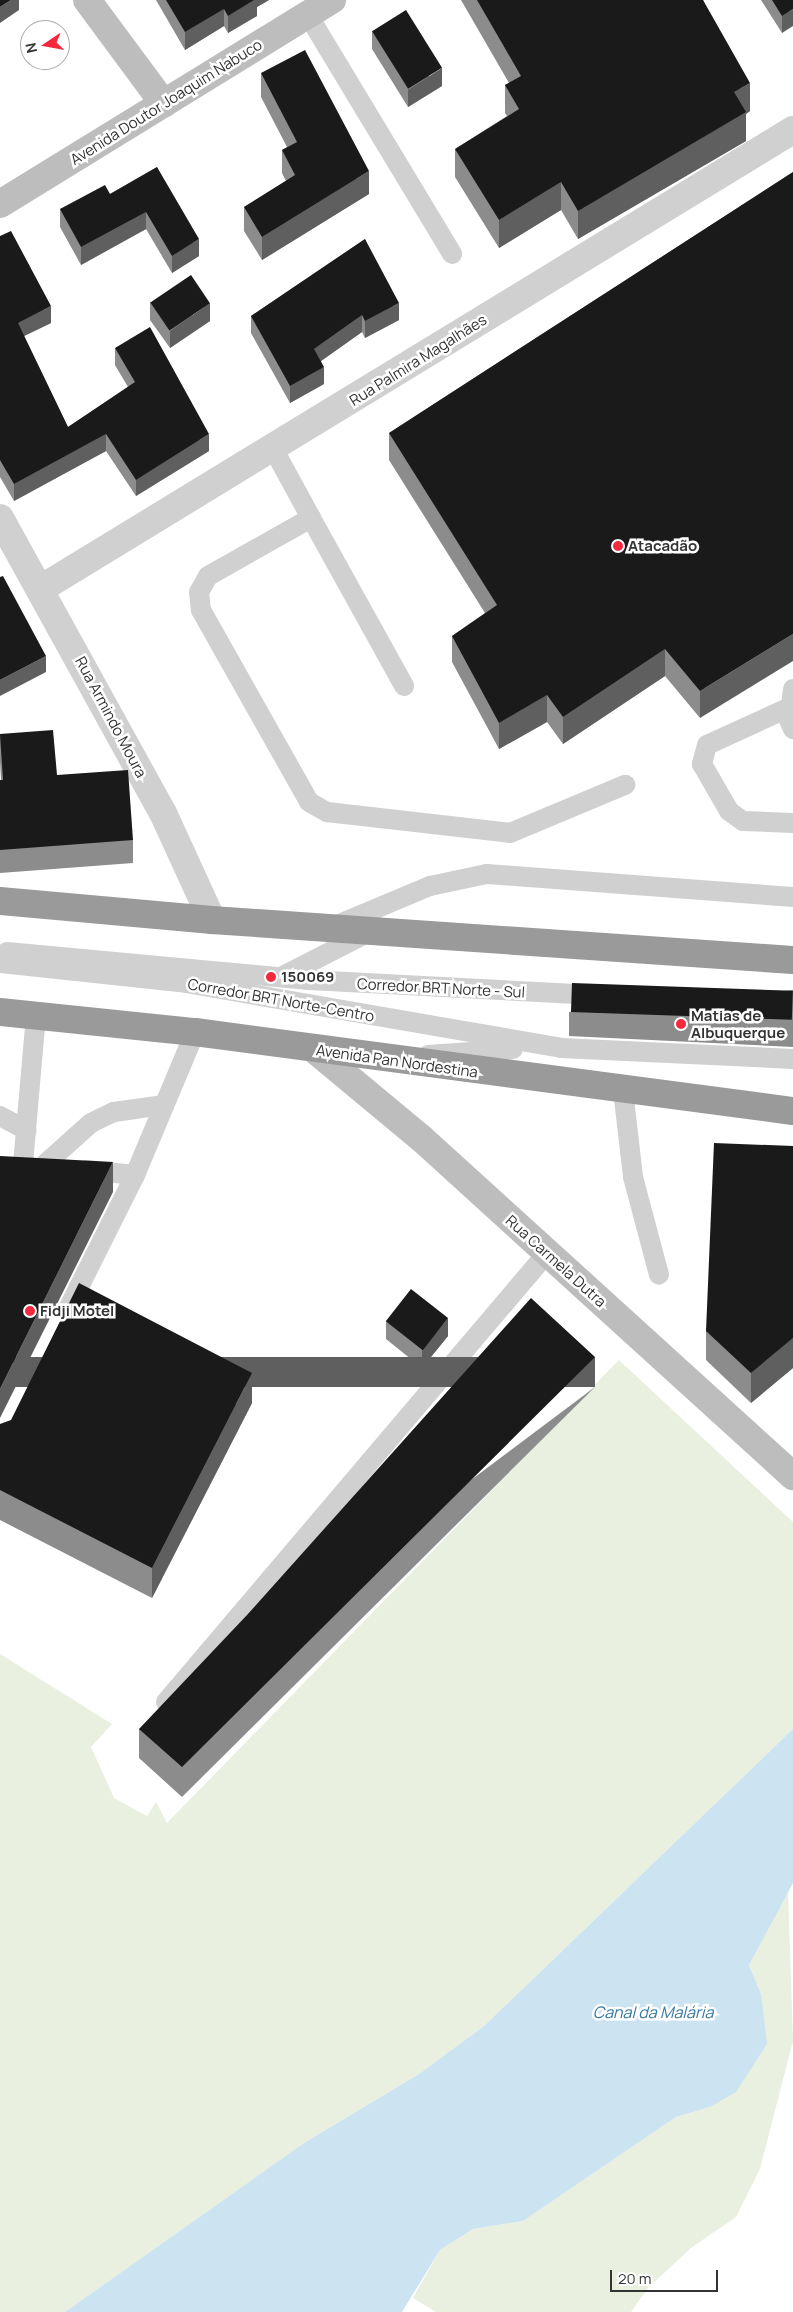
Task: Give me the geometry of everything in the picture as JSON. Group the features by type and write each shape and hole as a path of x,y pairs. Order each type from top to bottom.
{"highway":[{"path":"0,901 212,920 377,928 793,960"},
{"name":"Avenida Pan Nordestina","path":"0,1012 195,1032 383,1059 793,1111"}],"street":[{"path":"87,0 164,104"},
{"name":"Avenida Doutor Joaquim Nabuco","path":"0,204 332,0"},
{"name":"Rua Palmira Magalhães","path":"42,588 274,450 793,130"},
{"name":"Rua Armindo Moura","path":"0,518 42,588 163,813 212,920"},
{"name":"Rua Carmela Dutra","path":"315,1050 547,1253 793,1476"}],"lane":[{"path":"308,15 452,254"},
{"path":"274,450 404,686"},
{"path":"311,518 208,576 199,592 201,610 309,802 327,812 510,833 625,785"},
{"path":"793,729 791,698 707,745 702,764 729,811 743,821 793,824"},
{"path":"337,926 430,886 487,874 793,898"},
{"path":"280,977 377,928"},
{"name":"Corredor BRT Norte - Sul","path":"0,951 280,977 488,992 618,996"},
{"name":"Corredor BRT Norte-Centro","path":"0,963 186,983 561,1048"},
{"path":"24,1164 36,1015"},
{"path":"57,1332 135,1175 195,1032"},
{"name":"Corredor BRT Norte-Centro","path":"383,1059 561,1048 793,1058"},
{"path":"623,1090 633,1178 659,1276"},
{"path":"43,1166 91,1122 114,1112 164,1105"},
{"path":"0,1116 26,1130"},
{"path":"0,1162 135,1175"},
{"path":"154,1717 547,1253"}],"green space":[{"path":"619,1360 793,1522 793,1729 484,2026 419,2074 304,2143 65,2312 0,2312 0,1654 112,1724 91,1747 114,1798 147,1816 156,1802 167,1823"},
{"path":"788,1889 793,2041 760,2169 736,2217 691,2248 648,2288 631,2312 436,2312 413,2298 440,2250 473,2229 523,2221 676,2117 710,2107 761,1994 749,1965"}],"water":[{"name":"Canal da Malária","path":"793,1729 793,1883 749,1965 761,1994 767,2044 736,2092 710,2107 676,2117 523,2221 473,2229 440,2250 402,2312 65,2312 304,2143 419,2074 484,2026"}],"building":[{"path":"0,0 11,0 0,7"},
{"path":"166,0 254,0 228,16 224,9 185,32"},
{"path":"477,0 703,0 750,83 734,92 746,112 578,211 561,182 499,220 455,149 519,109 505,85 521,76"},
{"path":"772,0 793,0 793,9 782,16"},
{"path":"406,10 442,68 408,89 372,31"},
{"path":"305,50 369,171 262,237 244,207 295,175 282,150 297,142 261,73"},
{"path":"157,167 199,239 172,256 146,212 81,247 60,209 105,185 110,194"},
{"name":"Atacadão","path":"793,172 793,634 700,691 665,649 563,717 547,695 499,723 452,636 497,605 389,433"},
{"path":"11,231 51,306 18,323 68,427 135,382 115,348 150,327 209,434 136,480 106,434 14,484 0,460 0,236"},
{"path":"365,239 399,303 365,321 362,315 314,349 324,367 290,386 251,316"},
{"path":"191,275 210,303 169,331 150,302"},
{"path":"3,576 46,656 0,680 0,577"},
{"path":"53,730 57,775 128,770 133,840 0,850 0,780 3,780 0,734"},
{"path":"572,983 793,991 792,1020 571,1012"},
{"path":"714,1143 793,1146 793,1338 751,1373 706,1331"},
{"name":"Fidji Motel","path":"0,1156 113,1162 0,1389"},
{"path":"79,1283 252,1373 152,1568 0,1490 0,1424 11,1420"},
{"path":"411,1289 448,1318 423,1350 386,1321"},
{"path":"531,1298 595,1357 182,1767 139,1729 247,1615"}],"place":[{"name":"Atacadão","path":"618,546"},
{"name":"150069","path":"271,977"},
{"name":"Matias de Albuquerque","path":"681,1024"},
{"name":"Fidji Motel","path":"30,1311"}]}
